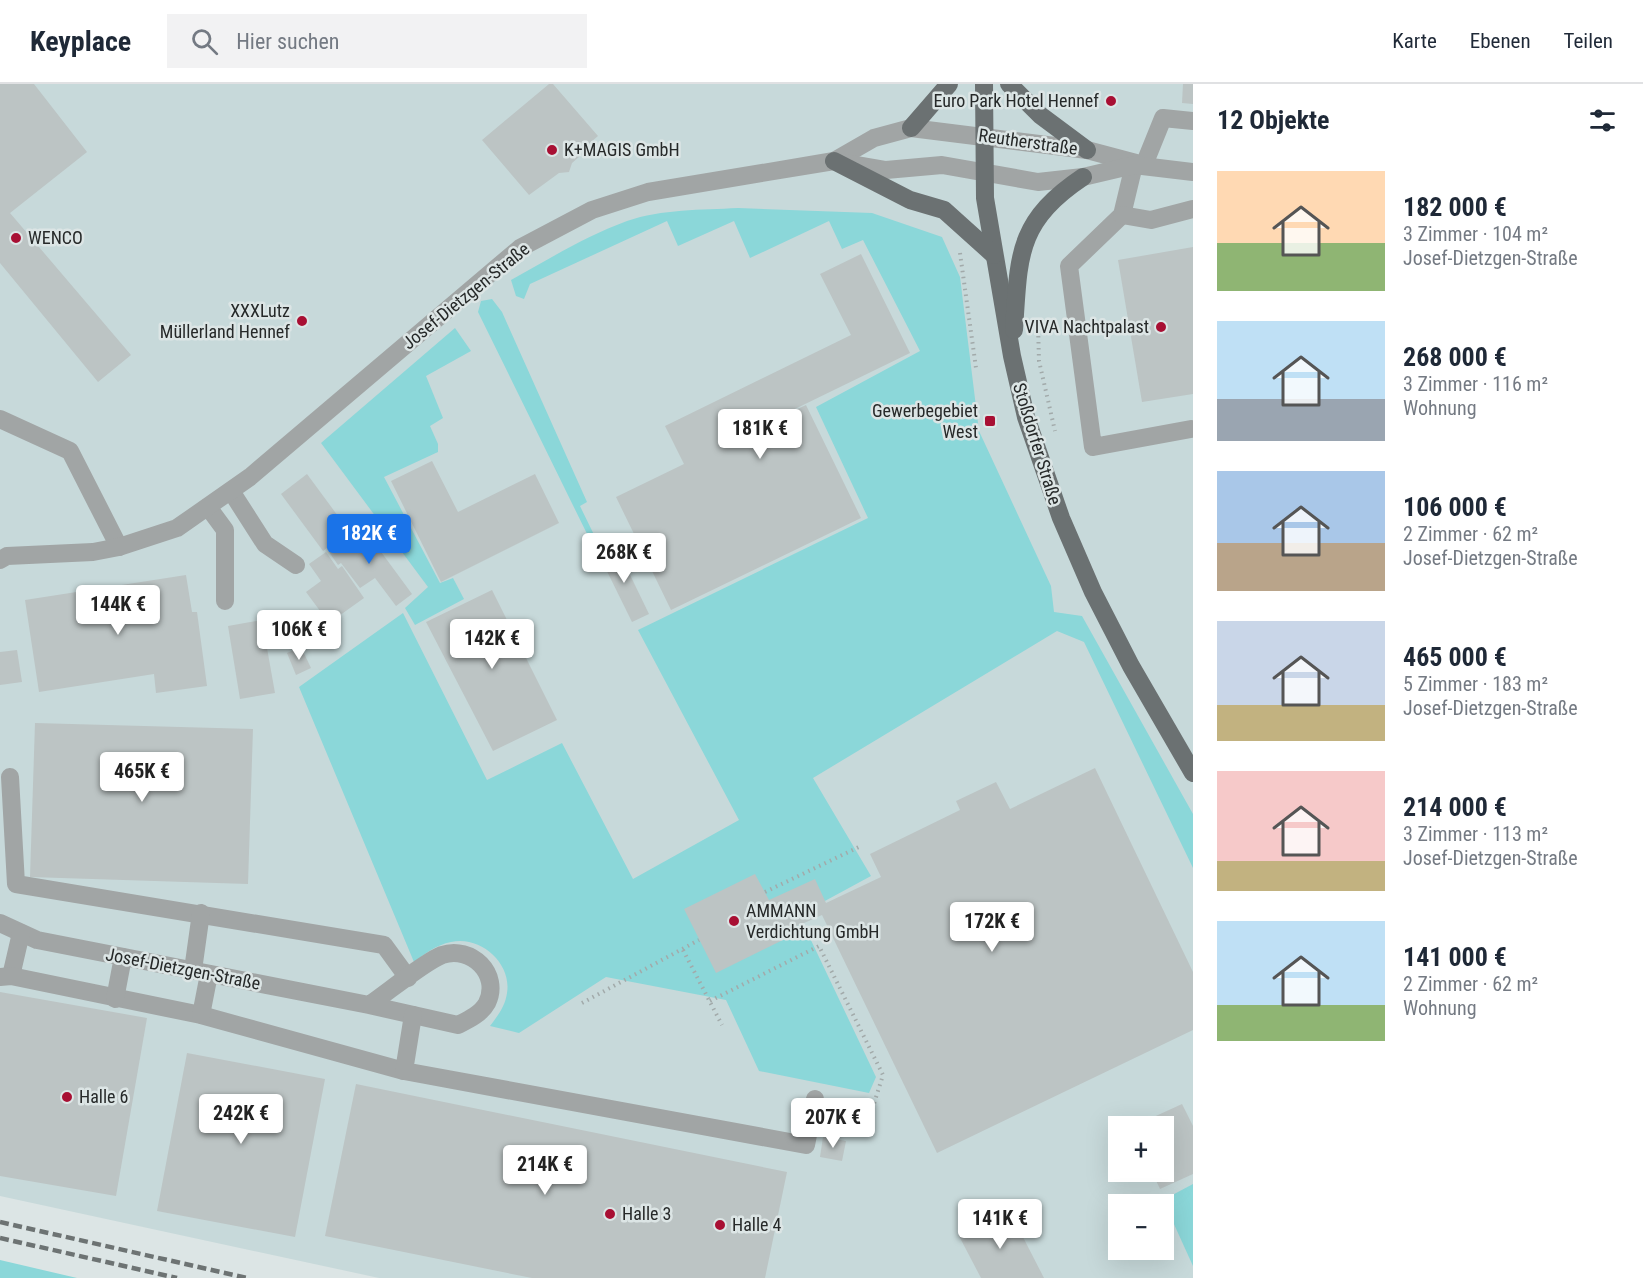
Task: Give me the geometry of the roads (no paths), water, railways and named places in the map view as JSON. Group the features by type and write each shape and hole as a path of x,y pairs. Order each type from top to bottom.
{"main road":[{"path":"910,128 949,84"},
{"name":"Stoßdorfer Straße","path":"984,84 985,198 1012,356 1026,417 1061,518 1093,592 1131,666 1193,773"},
{"path":"1009,84 1040,115 1087,150"},
{"path":"834,161 910,200 944,210 994,255"},
{"path":"1012,356 1019,256 1033,224 1054,196 1083,177"}],"street":[{"path":"1191,429 1093,447 1069,266 1122,215 1139,165 1163,118 1193,121"},
{"name":"Reutherstraße","path":"910,128 1087,150 1139,165 1193,172"},
{"path":"834,161 874,138 910,128"},
{"name":"Josef-Dietzgen-Straße","path":"0,560 7,556 93,552 119,547 177,528 231,491 519,248 592,210 648,192 834,161 886,170 942,165 985,171"},
{"name":"Reutherstraße","path":"985,171 1038,182 1083,177 1139,165"},
{"path":"1122,215 1151,220 1193,209"},
{"path":"0,419 70,451 119,547"},
{"path":"231,491 265,544 296,565"},
{"path":"208,507 225,530 225,601"},
{"path":"10,777 16,884 384,945 408,978"},
{"path":"201,913 201,1015"},
{"name":"Josef-Dietzgen-Straße","path":"0,923 37,940 369,1005 458,1025 474,1017 486,1003 490,981 484,967 473,957 458,954 442,955 369,1005"},
{"path":"21,933 6,977 201,1015 404,1071 806,1145 815,1099"},
{"path":"115,999 123,957"},
{"path":"404,1071 413,1015"}],"railway":[{"path":"0,1222 247,1278"},
{"path":"0,1238 177,1278"}],"place":[{"name":"Euro Park Hotel Hennef","path":"1111,101"},
{"name":"K+MAGIS GmbH","path":"552,150"},
{"name":"WENCO","path":"16,238"},
{"name":"XXXLutz Müllerland Hennef","path":"302,321"},
{"name":"VIVA Nachtpalast","path":"1161,327"},
{"name":"Gewerbegebiet West","path":"990,421"},
{"name":"AMMANN Verdichtung GmbH","path":"734,921"},
{"name":"Halle 6","path":"67,1097"},
{"name":"Halle 3","path":"610,1214"},
{"name":"Halle 4","path":"720,1225"}]}
